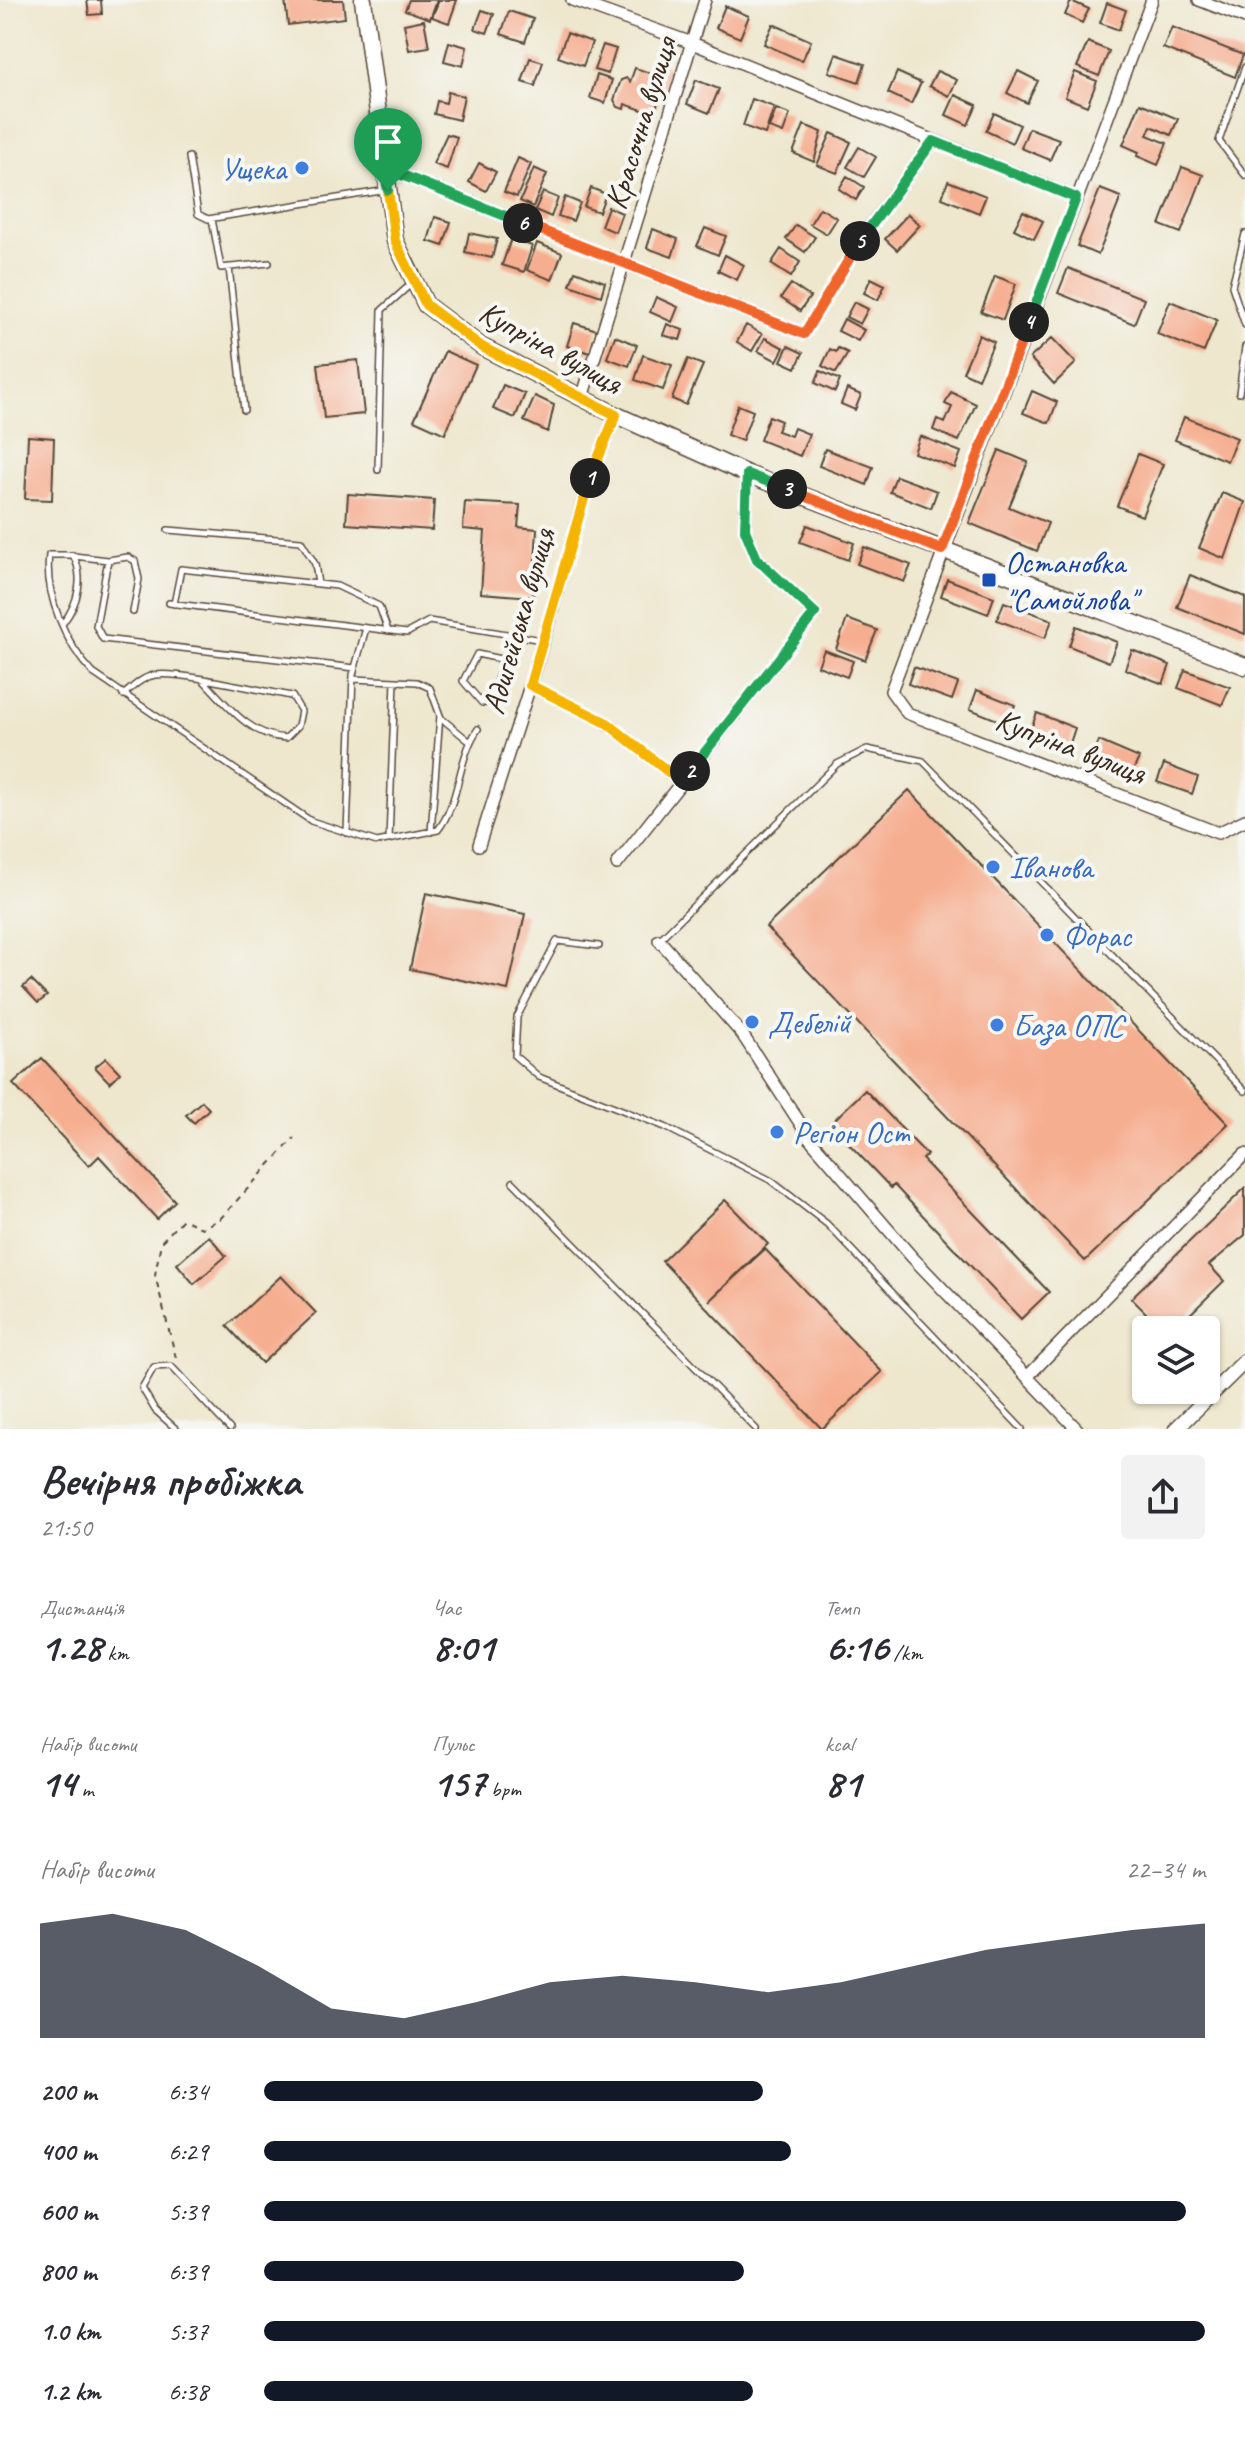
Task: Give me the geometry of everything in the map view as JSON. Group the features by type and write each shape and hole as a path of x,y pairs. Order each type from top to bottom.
{"main road":[{"name":"Купріна вулиця","path":"363,0 395,241 426,305 482,347 616,415 747,474 1245,666"}],"street":[{"path":"572,0 692,43 1076,198"},
{"name":"Красочна вулиця","path":"582,398 705,0"},
{"name":"Купріна вулиця","path":"1152,0 891,691 907,713 1218,833 1245,820"},
{"path":"1199,0 1245,18"},
{"path":"384,168 804,334 863,236 933,141"},
{"name":"Адигейська вулиця","path":"479,845 530,685 588,483 616,415"},
{"path":"617,864 815,613 757,559 745,530 747,474"},
{"path":"530,685 607,723 681,782"},
{"path":"659,940 742,1034 821,1152 912,1257 1029,1375 1077,1429"},
{"path":"1029,1375 1245,1154"},
{"path":"1176,1429 1245,1361"}],"lane":[{"path":"1245,67 1219,141 1245,175"},
{"path":"189,157 198,214 212,219 388,190"},
{"path":"212,219 217,265 229,267 269,263"},
{"path":"1245,234 1232,286 1245,325"},
{"path":"229,267 244,410"},
{"path":"378,470 382,310 415,281"},
{"path":"1239,393 1245,347"},
{"path":"168,530 301,541 315,564 318,584"},
{"path":"133,612 139,579 135,561 128,557 108,560 49,555 47,566 56,610 83,662 123,695 311,821 377,842 438,830 449,816 469,741 478,729"},
{"path":"63,623 72,612 78,592 80,568 73,555"},
{"path":"108,560 96,626 103,639 355,668"},
{"path":"388,631 379,606 337,586 181,569 171,603 388,631 407,633 429,621 543,640"},
{"path":"347,833 353,679 366,628"},
{"path":"505,660 477,654 471,661 463,681 482,703 488,703 515,635"},
{"path":"123,695 145,678 158,674 292,696 301,711 298,726 286,738 272,738 240,719 205,682"},
{"path":"353,679 417,682 430,688 440,714 431,832"},
{"path":"389,840 395,681"},
{"path":"440,714 469,741"},
{"path":"659,940 837,764 867,749 923,761 1245,1091"},
{"path":"599,946 557,941 517,1017 515,1056 539,1077 665,1127 770,1180 827,1224 1022,1429"},
{"path":"513,1182 756,1429"},
{"path":"176,1429 155,1410 142,1388 154,1367 171,1366 230,1429"}],"path":[{"path":"171,1366 177,1356 155,1275 161,1242 183,1219 202,1228 220,1219 294,1138"}],"building":[{"path":"87,0 101,0 102,14 89,15"},
{"path":"285,0 343,0 345,18 288,25"},
{"path":"409,0 437,0 430,19 405,10"},
{"path":"439,0 457,0 449,23 432,17"},
{"path":"1071,1 1089,9 1082,23 1065,15"},
{"path":"1107,3 1126,10 1119,30 1100,23"},
{"path":"725,6 749,16 740,38 716,28"},
{"path":"482,10 494,14 487,33 475,29"},
{"path":"509,11 533,19 525,42 501,34"},
{"path":"424,20 429,47 409,50 404,24"},
{"path":"773,24 811,41 802,61 764,44"},
{"path":"1172,27 1243,55 1235,77 1163,48"},
{"path":"567,33 592,42 583,66 558,57"},
{"path":"449,42 467,47 463,66 444,61"},
{"path":"1088,42 1109,51 1099,76 1077,67"},
{"path":"603,45 616,49 608,74 594,70"},
{"path":"836,54 865,64 859,82 829,72"},
{"path":"530,58 543,62 535,86 522,82"},
{"path":"657,63 670,68 654,114 625,104 624,109 618,107 614,100 621,80 627,78 630,82 635,68 653,74"},
{"path":"937,71 957,80 949,96 929,86"},
{"path":"1018,71 1038,81 1027,103 1007,93"},
{"path":"897,72 921,83 911,104 888,93"},
{"path":"1075,72 1097,81 1087,106 1065,97"},
{"path":"597,75 612,80 605,103 590,98"},
{"path":"696,80 719,89 709,113 687,104"},
{"path":"448,92 464,96 459,120 434,114 437,101 446,103"},
{"path":"955,95 977,105 968,125 946,115"},
{"path":"752,99 774,107 765,134 743,126"},
{"path":"1140,103 1178,119 1171,135 1151,126 1147,135 1167,143 1158,165 1137,156 1139,152 1123,145"},
{"path":"776,109 790,114 783,133 769,128"},
{"path":"994,113 1020,125 1012,143 986,131"},
{"path":"804,125 822,132 814,162 793,153"},
{"path":"1029,128 1059,139 1050,160 1021,148"},
{"path":"831,133 851,142 837,173 817,165"},
{"path":"447,134 457,137 447,169 433,164"},
{"path":"859,147 876,157 864,177 847,167"},
{"path":"518,158 531,164 517,197 504,192"},
{"path":"479,163 496,172 486,191 469,182"},
{"path":"1182,167 1203,175 1181,233 1160,225"},
{"path":"534,168 547,174 533,207 520,201"},
{"path":"847,176 864,187 856,200 839,189"},
{"path":"948,181 986,196 979,213 942,198"},
{"path":"591,188 606,194 599,212 584,207"},
{"path":"1100,189 1121,197 1098,255 1077,246"},
{"path":"543,192 558,198 551,217 535,210"},
{"path":"565,197 580,203 573,221 558,216"},
{"path":"608,207 622,213 615,232 601,226"},
{"path":"820,208 837,218 827,234 810,224"},
{"path":"1023,211 1043,221 1034,239 1014,229"},
{"path":"908,214 920,225 897,250 885,239"},
{"path":"435,217 451,222 443,246 428,241"},
{"path":"796,225 815,237 805,252 786,239"},
{"path":"705,228 726,236 718,255 697,246"},
{"path":"653,229 678,239 672,257 647,248"},
{"path":"469,233 497,239 492,258 465,252"},
{"path":"511,239 532,246 524,272 502,265"},
{"path":"537,243 562,253 552,280 527,270"},
{"path":"781,249 800,262 791,277 771,264"},
{"path":"725,255 744,265 737,280 718,271"},
{"path":"1068,268 1144,299 1134,324 1058,293"},
{"path":"575,271 605,282 601,296 570,285"},
{"path":"995,276 1016,284 1003,320 981,312"},
{"path":"871,278 885,285 878,300 864,293"},
{"path":"791,284 810,297 800,311 781,298"},
{"path":"656,297 678,307 672,322 650,312"},
{"path":"1170,301 1217,320 1204,352 1157,334"},
{"path":"854,302 868,309 860,324 846,317"},
{"path":"844,319 864,330 858,341 838,331"},
{"path":"574,323 597,330 590,353 567,346"},
{"path":"667,324 683,330 680,340 663,335"},
{"path":"746,325 762,334 752,351 737,342"},
{"path":"979,335 994,342 978,379 963,372"},
{"path":"615,336 637,345 629,366 607,358"},
{"path":"765,338 784,348 777,361 758,351"},
{"path":"1052,338 1076,363 1054,384 1030,358"},
{"path":"788,346 803,353 796,368 781,361"},
{"path":"838,348 848,353 836,373 822,366 830,349 836,352"},
{"path":"445,351 476,365 445,434 414,420"},
{"path":"643,355 672,365 663,390 635,380"},
{"path":"688,359 703,365 686,405 672,399"},
{"path":"358,360 364,414 324,418 318,364"},
{"path":"820,371 840,380 835,392 815,383"},
{"path":"503,385 525,394 515,418 493,409"},
{"path":"847,389 861,395 855,410 841,404"},
{"path":"1032,391 1057,402 1049,423 1023,413"},
{"path":"951,392 976,404 959,441 933,430 937,419 945,423 952,407 945,404"},
{"path":"535,396 554,405 548,432 524,421"},
{"path":"738,405 753,411 742,441 727,435"},
{"path":"769,416 781,421 777,431 791,436 794,428 809,434 800,456 760,440"},
{"path":"1184,417 1237,438 1227,461 1175,440"},
{"path":"28,436 54,438 52,500 25,499"},
{"path":"920,436 961,452 955,468 914,453"},
{"path":"825,449 873,467 867,485 819,466"},
{"path":"999,450 1028,462 1009,507 1048,523 1037,551 969,523"},
{"path":"1138,454 1163,464 1142,516 1117,506"},
{"path":"896,476 937,491 931,508 890,492"},
{"path":"1222,493 1245,502 1225,559 1199,548"},
{"path":"348,494 434,500 432,530 346,524"},
{"path":"465,502 520,505 518,527 537,529 533,597 481,593 485,531 463,529"},
{"path":"807,525 854,543 848,560 800,542"},
{"path":"864,547 911,565 904,582 857,564"},
{"path":"1190,575 1245,597 1245,634 1177,607"},
{"path":"947,579 994,597 988,614 941,596"},
{"path":"1004,602 1052,620 1045,638 997,620"},
{"path":"847,619 877,630 865,660 836,649"},
{"path":"1076,626 1117,642 1109,662 1069,646"},
{"path":"824,650 853,661 847,677 818,666"},
{"path":"1132,650 1170,665 1163,684 1125,669"},
{"path":"914,667 958,683 952,700 908,684"},
{"path":"1185,670 1230,687 1222,705 1178,688"},
{"path":"977,690 1015,705 1007,724 970,709"},
{"path":"1037,713 1075,728 1069,746 1030,731"},
{"path":"1099,741 1139,758 1131,775 1092,758"},
{"path":"1164,764 1198,777 1192,794 1157,782"},
{"name":"База ОПС","path":"909,790 1228,1124 1085,1261 766,927"},
{"path":"426,893 525,914 508,990 410,969"},
{"path":"31,980 47,996 38,1003 23,987"},
{"path":"42,1058 175,1201 157,1219 99,1156 89,1166 13,1084"},
{"path":"106,1058 120,1073 110,1083 95,1067"},
{"path":"865,1090 927,1155 922,1159 1049,1292 1021,1319 894,1185 891,1188 830,1124"},
{"path":"202,1101 209,1109 194,1123 186,1115"},
{"path":"1245,1188 1245,1235 1209,1265 1224,1281 1188,1316 1149,1316 1131,1298"},
{"path":"725,1200 768,1244 709,1301 765,1249 882,1372 822,1429 662,1261"},
{"path":"209,1236 226,1256 194,1284 177,1264"},
{"path":"281,1276 316,1313 262,1363 227,1326"}],"place":[{"name":"Ущека","path":"302,168"},
{"name":"Остановка \"Самойлова\"","path":"989,580"},
{"name":"Іванова","path":"993,867"},
{"name":"Форас","path":"1047,935"},
{"name":"Дебелій","path":"752,1022"},
{"name":"База ОПС","path":"997,1025"},
{"name":"Регіон Ост","path":"777,1132"}],"route":[{"path":"933,141 1076,198 942,550 747,474 745,530 757,559 815,613 681,782 607,723 530,685 588,483 616,415 482,347 426,305 395,241 388,190 384,168 804,334 863,236 933,141"}]}
